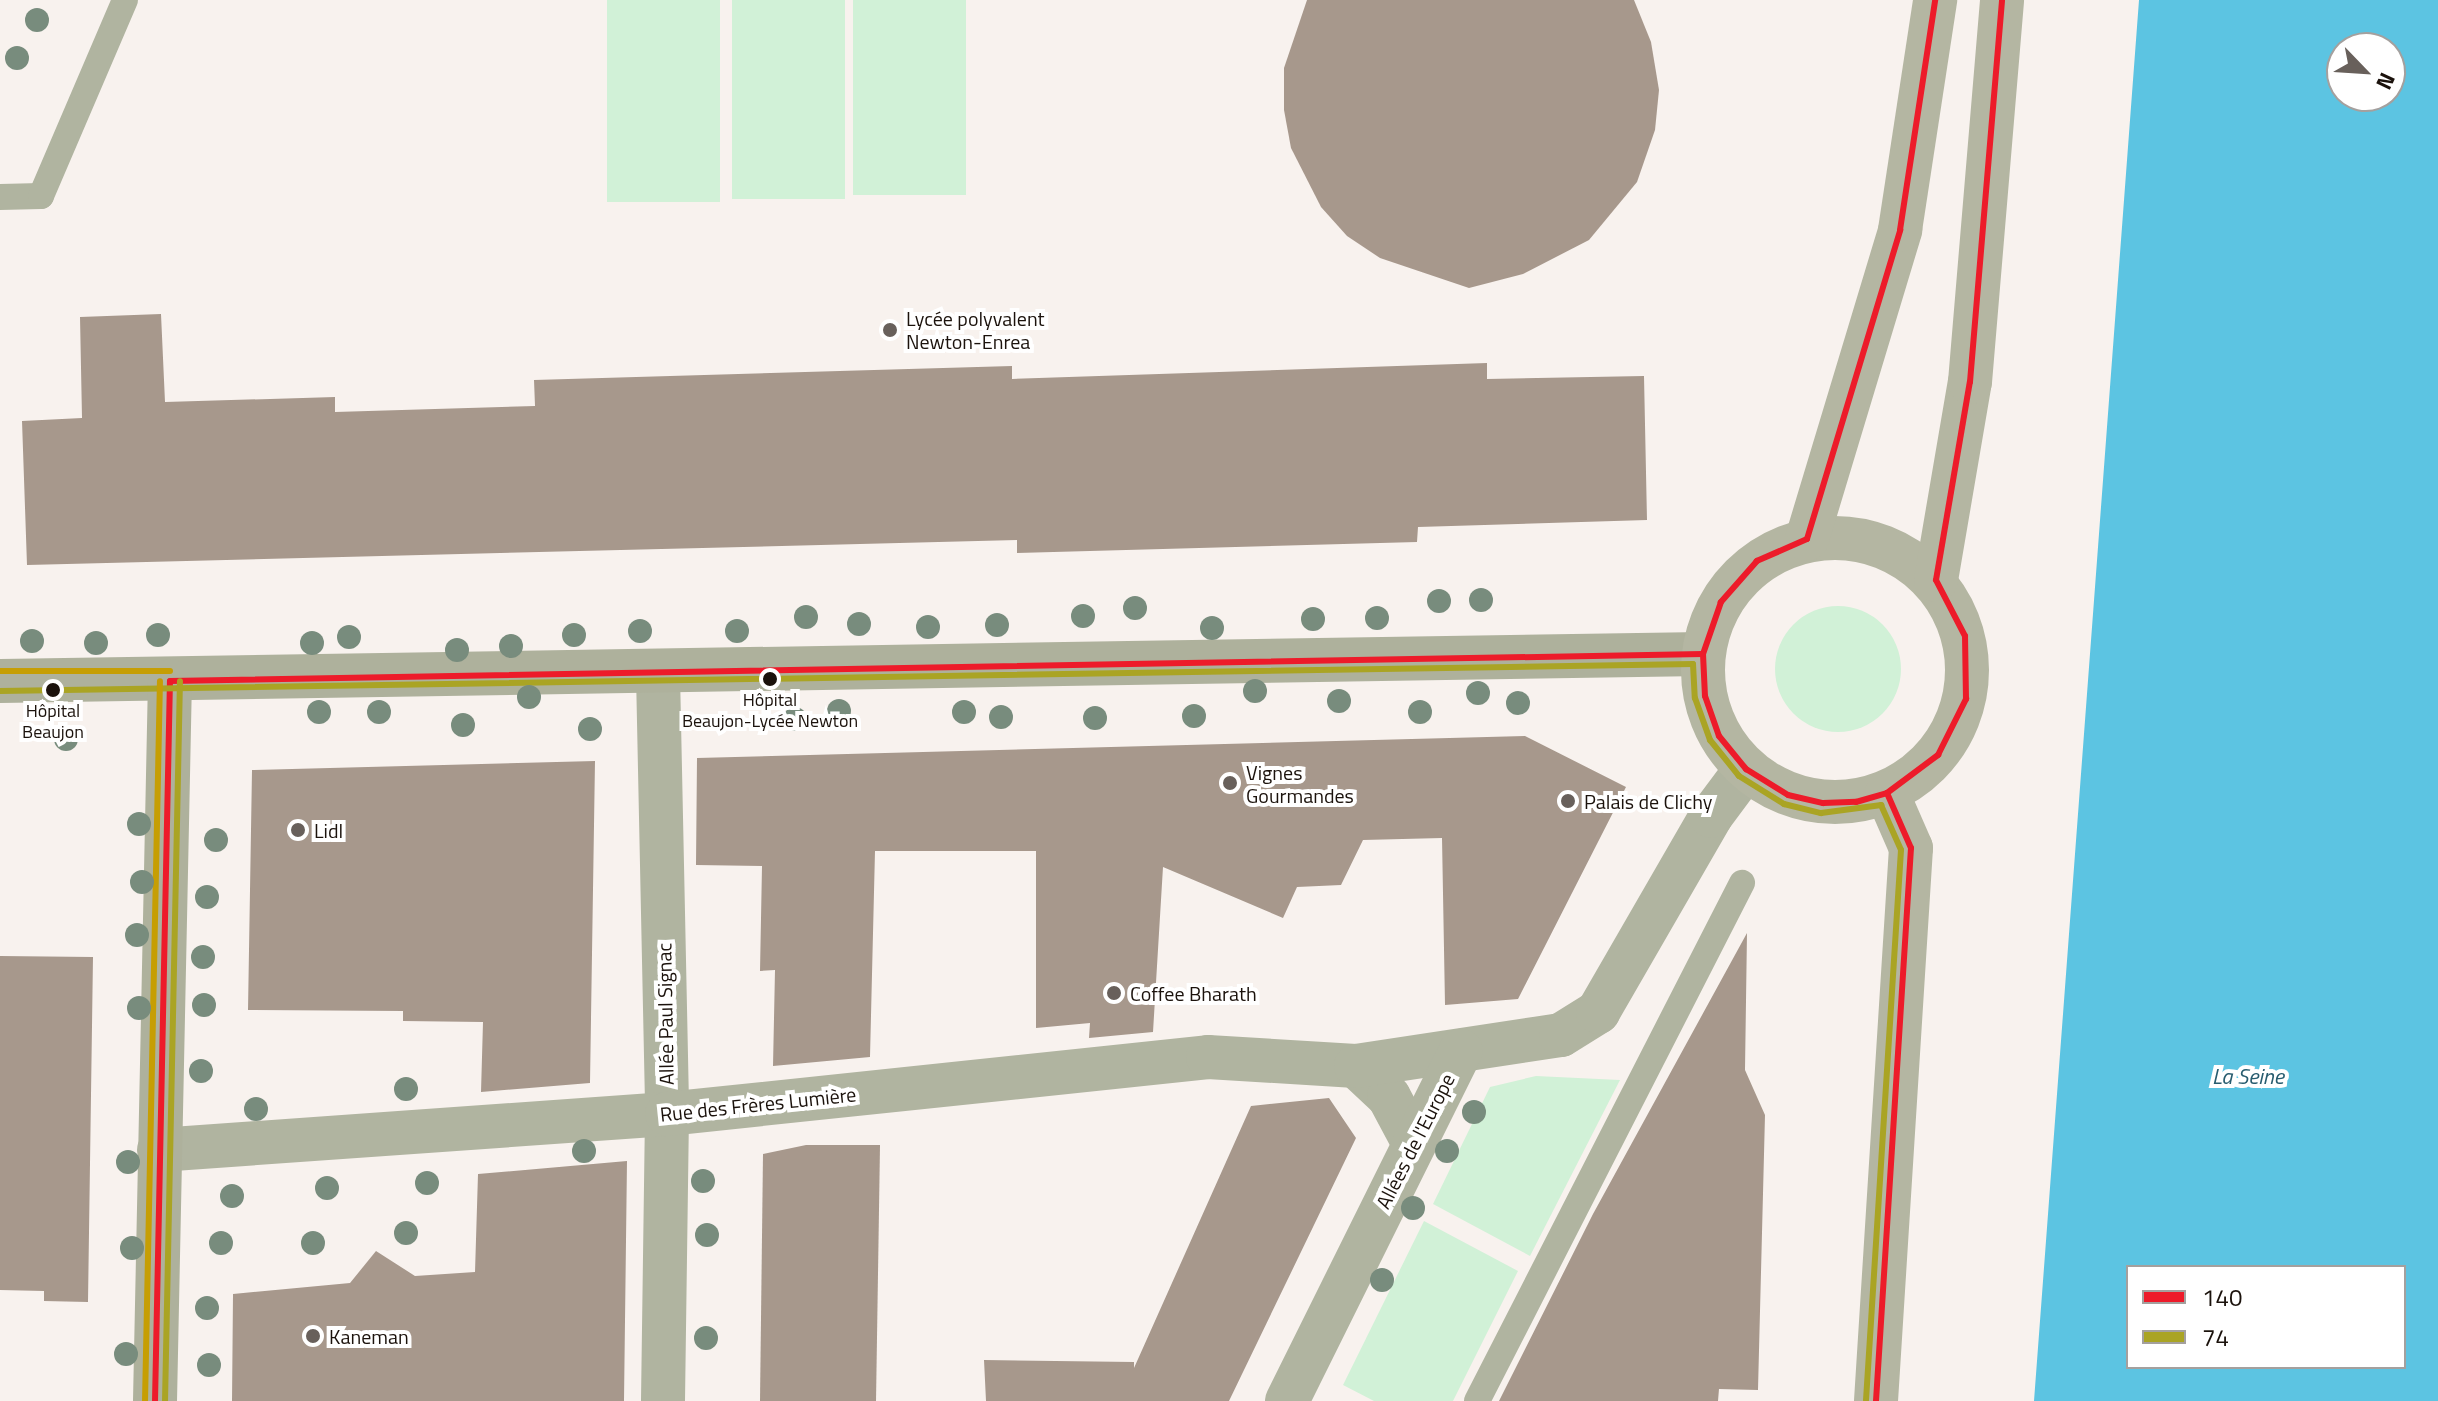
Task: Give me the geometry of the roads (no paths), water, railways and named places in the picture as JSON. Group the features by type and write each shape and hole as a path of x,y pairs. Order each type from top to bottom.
{"main road":[{"path":"1807,539 1900,230 1935,0"},
{"path":"1936,580 1970,382 2002,0"},
{"path":"1854,537 1899,551 1936,580 1965,636 1966,699 1938,755 1887,793 1856,802 1823,803 1788,795 1746,769 1719,736 1705,696 1703,654 1721,602 1757,561 1807,539 1854,537"},
{"path":"0,681 658,674 1703,654"},
{"path":"155,1401 170,681"},
{"path":"1876,1401 1911,848 1887,793"}],"street":[{"name":"Allée Paul Signac","path":"658,674 667,1114 663,1401"},
{"name":"Allées de l'Europe","path":"1287,1401 1413,1142 1461,1051 1561,1035 1598,1012 1704,829 1746,769"},
{"name":"Rue des Frères Lumière","path":"159,1150 667,1114 1208,1057 1356,1066 1461,1051"},
{"path":"1356,1066 1389,1097 1413,1142"}],"lane":[{"path":"0,197 41,196 125,0"},
{"path":"1477,1401 1742,883"}],"water":[{"name":"La Seine","path":"2139,0 2438,0 2438,1401 2034,1401"}],"place":[{"name":"Lycée polyvalent Newton-Enrea","path":"890,330"},
{"name":"Hôpital Beaujon-Lycée Newton","path":"770,679"},
{"name":"Hôpital Beaujon","path":"53,690"},
{"name":"Vignes Gourmandes","path":"1230,783"},
{"name":"Palais de Clichy","path":"1568,801"},
{"name":"Lidl","path":"298,830"},
{"name":"Coffee Bharath","path":"1114,993"},
{"name":"Kaneman","path":"313,1336"}]}
